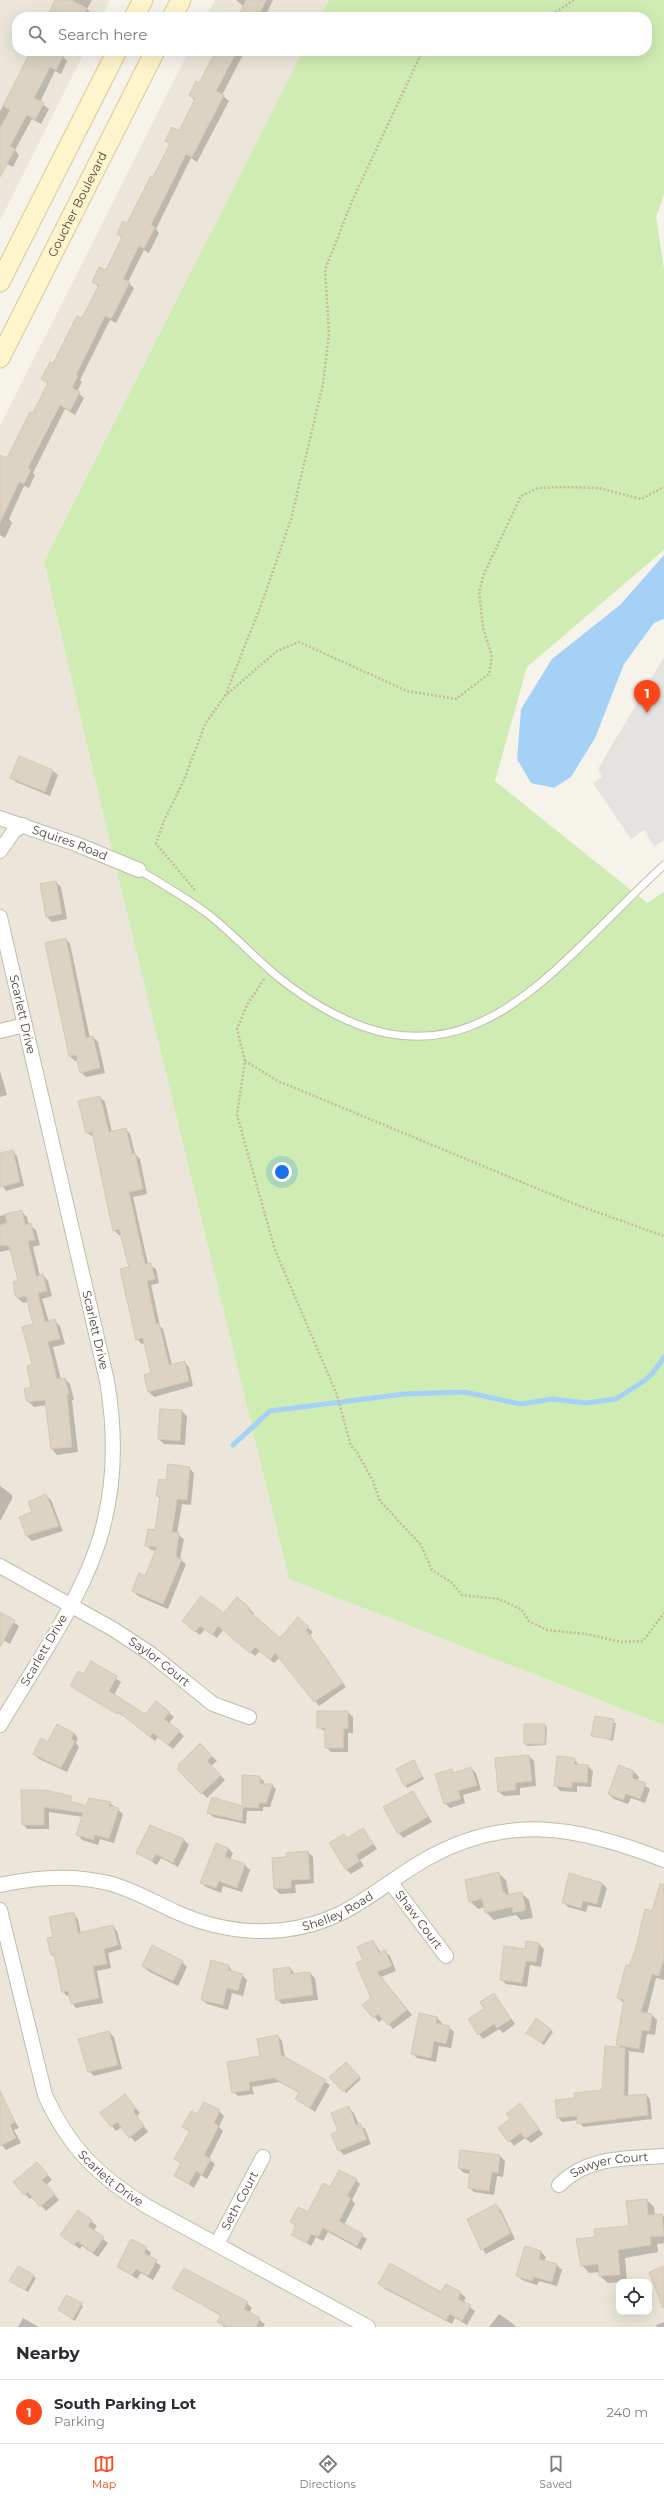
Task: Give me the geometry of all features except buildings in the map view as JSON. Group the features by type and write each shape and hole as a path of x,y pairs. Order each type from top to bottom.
{"main road":[{"path":"137,12 143,0"},
{"path":"175,12 181,0"},
{"path":"0,282 114,56"},
{"name":"Goucher Boulevard","path":"0,358 152,56"}],"street":[{"name":"Squires Road","path":"0,818 23,825 139,870"},
{"path":"0,851 14,832 23,825"},
{"name":"Scarlett Drive","path":"0,917 107,1380 113,1427 114,1458 104,1524 92,1558 71,1603 0,1725"},
{"path":"0,1031 25,1025"},
{"name":"Saylor Court","path":"0,1566 71,1603 151,1654 213,1704 249,1717"},
{"name":"Shelley Road","path":"0,1886 37,1878 88,1879 110,1884 198,1921 226,1928 254,1931 283,1930 336,1916 360,1904 420,1862 450,1847 480,1837 514,1831 550,1828 586,1834 628,1846 664,1860"},
{"name":"Shaw Court","path":"391,1883 446,1956"},
{"name":"Scarlett Drive","path":"0,1910 45,2095 57,2121 71,2143 85,2160 127,2194 368,2327"},
{"name":"Sawyer Court","path":"559,2185 572,2172 587,2165 664,2156"},
{"name":"Seth Court","path":"216,2244 263,2157"}],"lane":[{"path":"139,870 204,912 269,971 324,1009 350,1023 371,1030 414,1036 457,1031 476,1025 500,1014 526,995 558,968 664,865"}],"path":[{"path":"556,12 574,0"},
{"path":"204,912 194,887 156,844 163,823 184,780 205,724 225,696 261,607 291,519 320,399 329,334 325,270 352,201 419,56"},
{"path":"225,696 277,651 299,642 408,691 456,699 489,674 492,657 483,627 479,592 484,574 521,496 538,488 563,487 599,488 641,499 664,487"},
{"path":"269,971 247,1005 237,1029 246,1061 237,1115 275,1250 337,1395 351,1446 357,1452 370,1476 380,1501 421,1546 432,1570 451,1582 462,1595 499,1599 521,1609 529,1621 547,1630 586,1634 621,1642 643,1641 664,1613"},
{"path":"246,1061 278,1081 577,1205 664,1236"}],"shaded area":[{"path":"0,0 110,0 104,12 12,12 12,56 82,56 0,221"},
{"path":"215,0 329,0 323,12 209,12"},
{"path":"186,56 300,56 44,561 289,1579 664,1725 664,2327 0,2327 0,426"},
{"path":"664,657 664,840 654,847 644,830 631,839 593,783 602,777 598,769"}],"green space":[{"path":"329,0 664,0 664,195 656,217 664,269 664,550 527,667 495,781 647,903 664,892 664,1725 289,1579 114,859 44,561 300,56 652,56 652,12 323,12"}],"water":[{"path":"664,555 664,619 654,623 624,664 595,738 571,777 554,788 531,783 517,759 521,709 552,659 620,605"}],"waterway":[{"path":"233,1445 270,1411 404,1394 464,1392 521,1404 553,1399 586,1403 616,1399 644,1381 653,1373 664,1357"}],"place":[{"name":"South Parking Lot","path":"647,713"}]}
